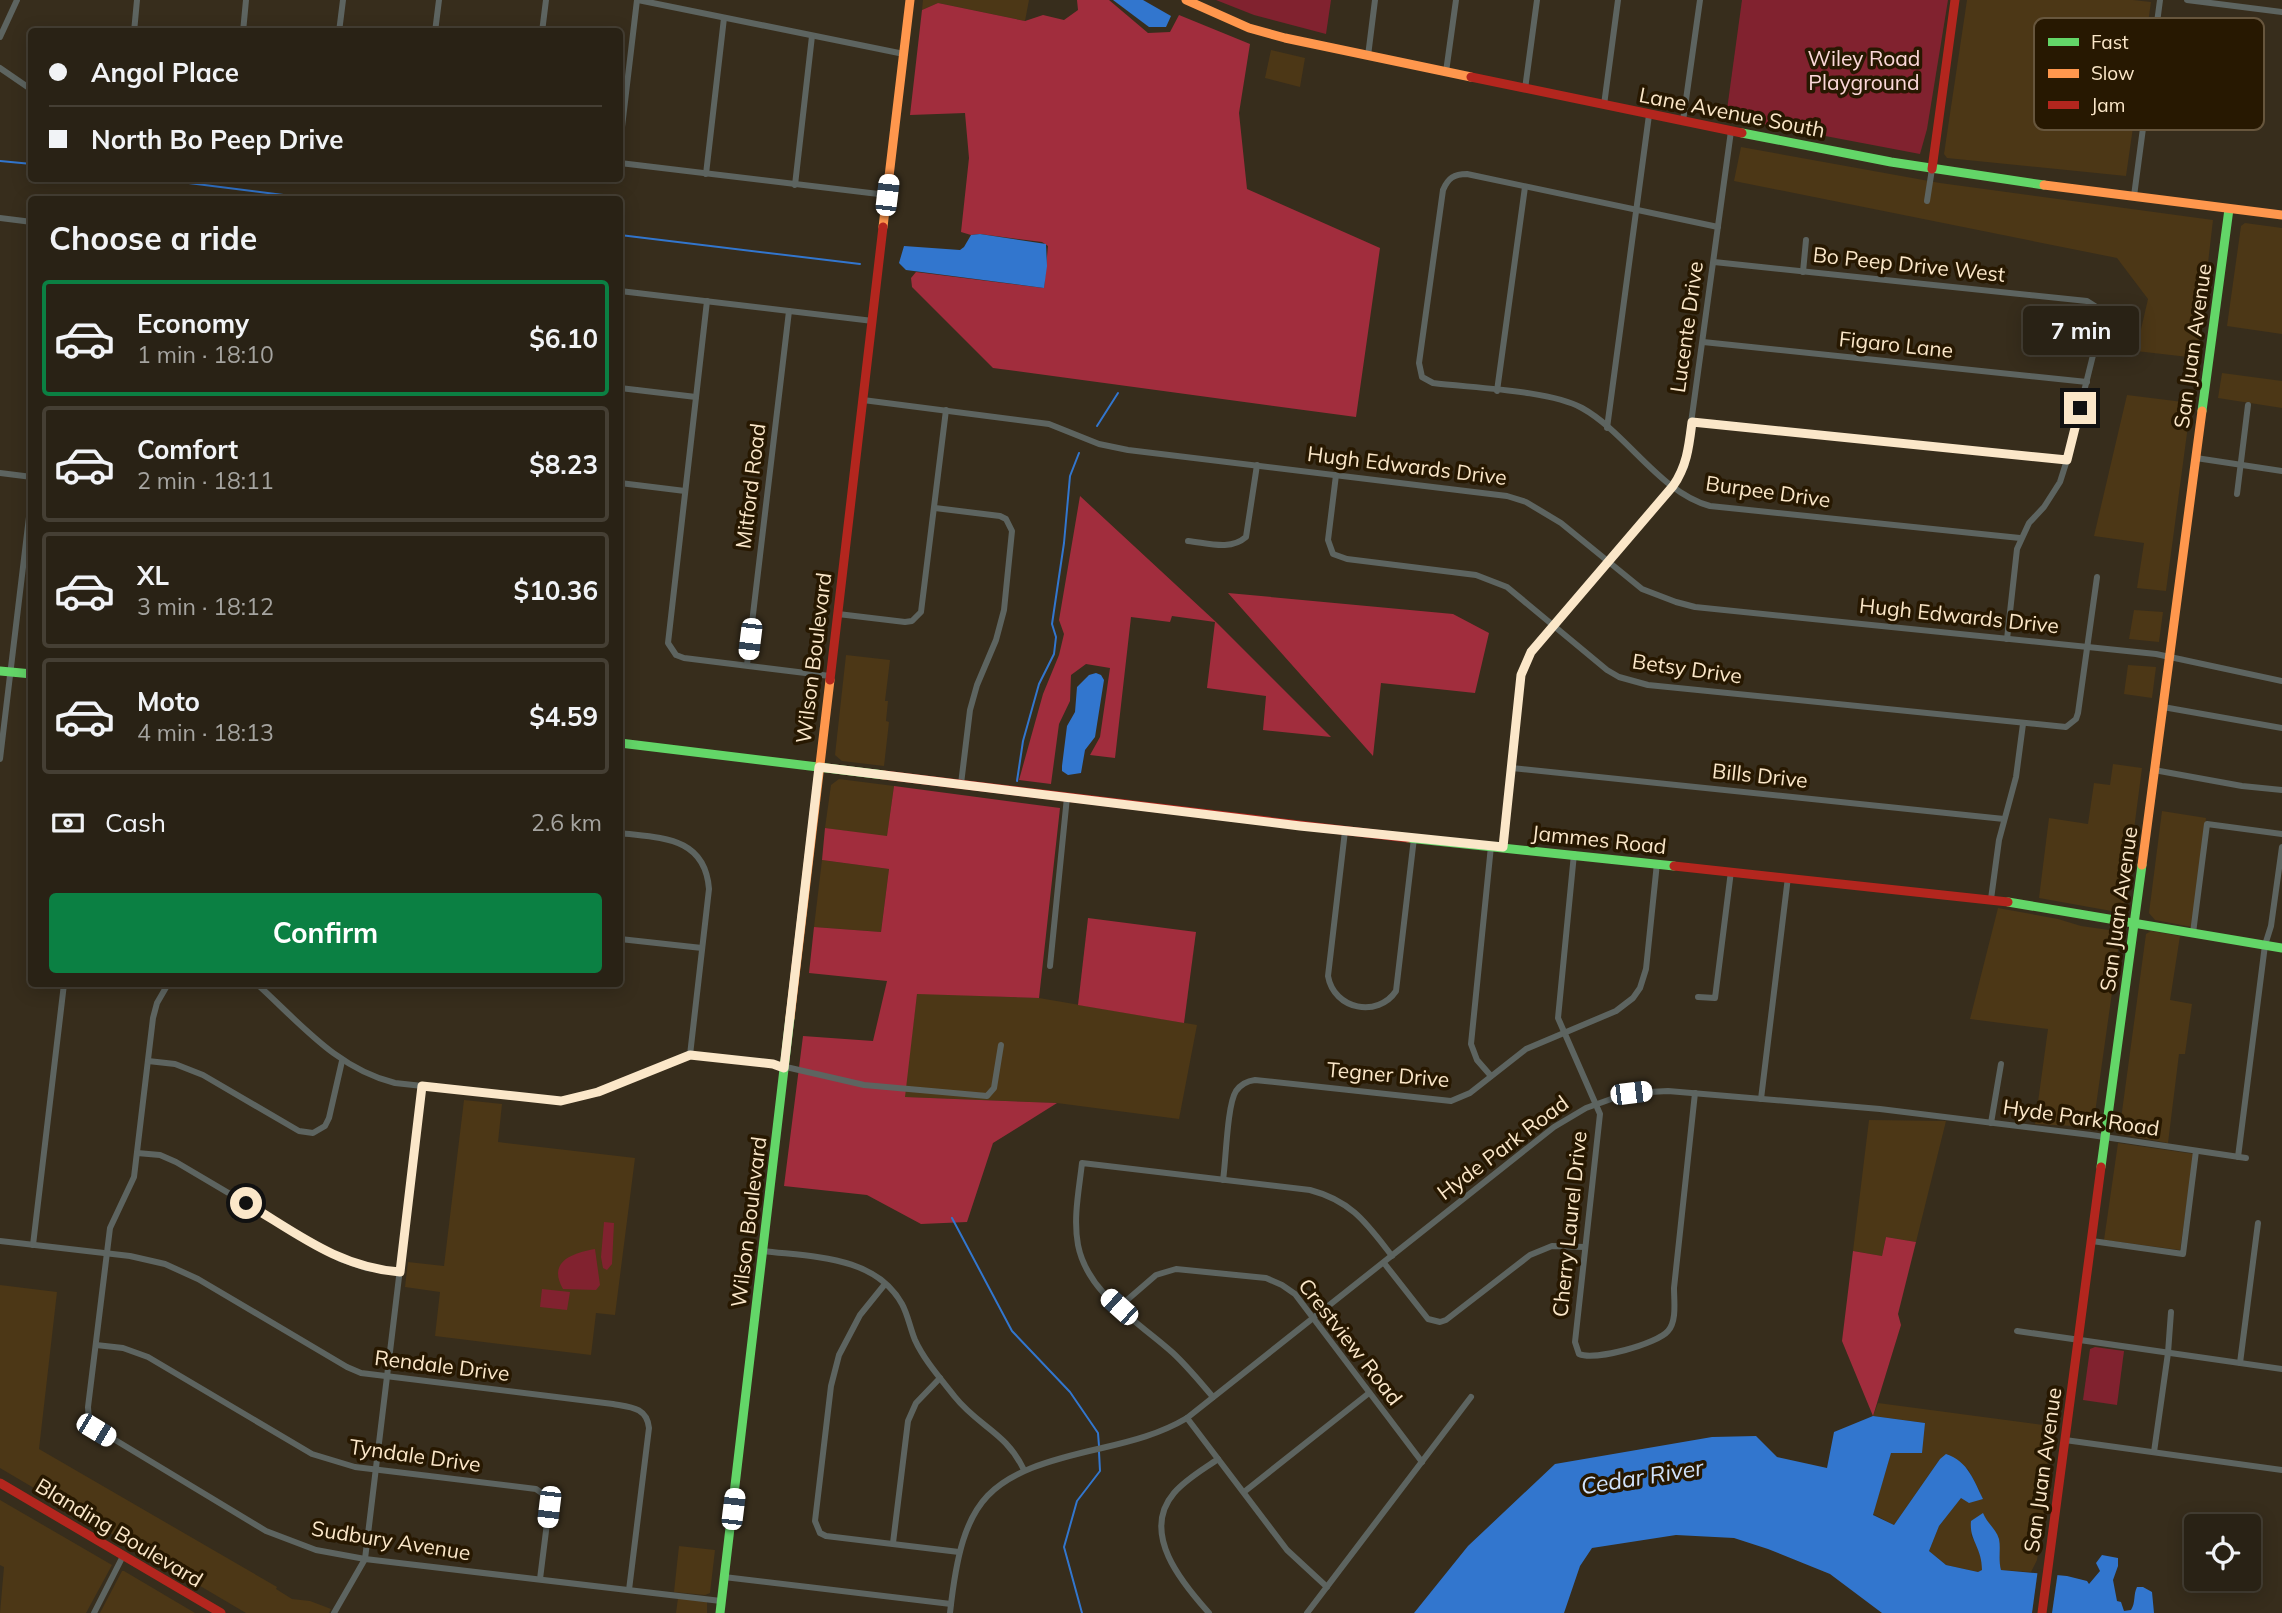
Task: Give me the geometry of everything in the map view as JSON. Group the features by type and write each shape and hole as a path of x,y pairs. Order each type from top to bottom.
{"main road":[{"name":"Wilson Boulevard","path":"720,1613 910,0"},
{"name":"Lane Avenue South","path":"1186,0 1216,15 1260,31 1649,115 1932,169 2282,215"},
{"path":"1932,169 1955,0"},
{"name":"San Juan Avenue","path":"2042,1613 2229,209"},
{"path":"5,671 28,674"},
{"name":"Jammes Road","path":"623,743 1345,831 1991,899 2282,948"},
{"name":"Blanding Boulevard","path":"0,1483 221,1613"}],"street":[{"path":"0,37 17,0"},
{"path":"134,28 137,0"},
{"path":"243,28 246,0"},
{"path":"340,28 343,0"},
{"path":"436,28 439,0"},
{"path":"542,28 546,0"},
{"path":"623,119 637,0 904,54"},
{"path":"1368,56 1376,0"},
{"path":"1447,72 1457,0"},
{"path":"1525,89 1537,0"},
{"path":"1604,105 1618,0"},
{"path":"1683,121 1700,0"},
{"path":"2158,18 2160,0"},
{"path":"2187,0 2282,12"},
{"path":"706,174 724,18"},
{"path":"795,184 812,36"},
{"path":"0,68 28,87"},
{"path":"1607,428 1649,115"},
{"path":"2134,196 2143,130"},
{"name":"Lucente Drive","path":"1503,847 1523,667 1531,652 1553,625 1673,486 1687,460 1731,131"},
{"path":"623,163 887,195"},
{"path":"1927,201 1932,169"},
{"name":"Burpee Drive","path":"1525,187 1467,174 1454,176 1447,181 1443,190 1419,363 1422,377 1433,383 1565,400 1586,410 1673,486 1691,499 1710,506 2020,538"},
{"path":"1497,391 1525,187 1718,227"},
{"path":"0,218 28,222"},
{"path":"1803,272 1806,240"},
{"name":"Bo Peep Drive West","path":"1714,262 2087,301 2098,308 2101,323 2087,382"},
{"path":"623,291 873,321"},
{"path":"707,301 668,635 671,650 684,658 830,676"},
{"name":"Mitford Road","path":"747,666 789,311"},
{"name":"Figaro Lane","path":"1703,342 2087,382"},
{"path":"2007,639 2014,562 2020,538 2060,482 2087,382"},
{"path":"623,388 696,397"},
{"name":"Hugh Edwards Drive","path":"863,400 1049,424 1098,444 1128,450 1507,496 1543,511 1642,589 1695,607 2170,656 2282,681"},
{"path":"2237,494 2248,405"},
{"path":"838,614 905,622 917,617 923,605 946,410"},
{"path":"1692,422 2067,460"},
{"path":"2196,458 2282,471"},
{"path":"1188,541 1227,546 1246,537 1257,465"},
{"path":"0,473 28,476"},
{"name":"Betsy Drive","path":"1336,475 1328,540 1334,554 1346,559 1486,577 1507,587 1607,670 1619,677 1648,685 2066,727 2076,719 2097,577"},
{"path":"623,483 685,491"},
{"path":"935,508 1000,516 1006,519 1012,531 1000,626 973,697 961,784"},
{"path":"0,759 5,671 28,524"},
{"path":"22,571 28,572"},
{"path":"2163,707 2282,728"},
{"path":"1991,899 1995,859 2016,777 2023,724"},
{"name":"Bills Drive","path":"1512,768 2004,819"},
{"path":"2154,770 2255,788 2282,790"},
{"path":"1050,966 1067,797"},
{"path":"2193,933 2207,824 2282,834"},
{"path":"1345,831 1328,976 1329,987 1341,1001 1364,1006 1384,1003 1396,991 1414,838"},
{"path":"623,833 670,839 682,844 697,856 704,867 709,889 690,1055"},
{"path":"1491,1076 1478,1060 1471,1044 1492,846"},
{"path":"2238,1157 2265,945 2271,926 2282,847"},
{"name":"Cherry Laurel Drive","path":"1574,854 1558,1011 1600,1114 1575,1342 1579,1354 1586,1357 1610,1355 1661,1337 1670,1330 1674,1317 1674,1288 1695,1093"},
{"name":"Tegner Drive","path":"1223,1180 1233,1099 1241,1086 1248,1082 1255,1080 1443,1101 1461,1098 1526,1049 1616,1011 1633,998 1640,988 1646,969 1657,863"},
{"path":"1698,997 1715,998 1731,871"},
{"path":"1761,1099 1788,877"},
{"path":"623,939 702,948"},
{"path":"33,1245 64,987"},
{"path":"96,1345 113,1218 134,1177 153,1018 157,1003 166,987"},
{"path":"260,987 342,1061 378,1079 561,1101 591,1094 690,1055 773,1064 864,1085 987,1096 994,1088 1001,1045"},
{"path":"148,1061 190,1069 299,1131 313,1133 325,1126 329,1118 342,1061"},
{"path":"1991,1123 2001,1064"},
{"path":"334,1613 365,1559 422,1086"},
{"name":"Hyde Park Road","path":"950,1613 959,1552 970,1522 982,1503 998,1486 1024,1470 1160,1432 1187,1418 1554,1127 1596,1104 1631,1093 1649,1091 1695,1093 1880,1109 2246,1158"},
{"path":"2092,1241 2183,1254 2196,1151"},
{"path":"137,1153 160,1155 176,1162 340,1259 366,1268 400,1272"},
{"path":"1213,1397 1173,1353 1097,1286 1089,1273 1078,1244 1077,1212 1082,1163 1310,1190 1337,1199 1357,1214 1392,1256"},
{"path":"2240,1363 2259,1223"},
{"name":"Rendale Drive","path":"0,1241 147,1259 184,1271 361,1373 613,1404 641,1410 649,1428 629,1590"},
{"path":"1384,1263 1428,1319 1440,1322 1530,1255 1552,1246 1585,1247"},
{"path":"763,1251 849,1263 877,1276 902,1304 918,1345 940,1378 968,1411 1008,1443 1024,1470"},
{"name":"Crestview Road","path":"1119,1307 1156,1275 1167,1270 1185,1268 1274,1281 1295,1294 1422,1462"},
{"path":"885,1284 859,1315 839,1355 831,1386 815,1521 820,1533 826,1536 959,1552"},
{"path":"2154,1452 2171,1312"},
{"path":"2017,1331 2282,1369"},
{"name":"Sudbury Avenue","path":"96,1345 88,1407 89,1421 96,1430 267,1531 316,1550 365,1559 721,1601"},
{"name":"Tyndale Drive","path":"96,1345 123,1348 148,1357 312,1454 341,1464 536,1489 542,1492 549,1507 540,1579"},
{"path":"893,1544 908,1421 916,1403 940,1378"},
{"path":"1244,1493 1369,1393"},
{"path":"1307,1613 1471,1397"},
{"path":"1187,1418 1287,1550 1327,1587"},
{"path":"2065,1440 2282,1470"},
{"path":"1209,1613 1194,1597 1173,1566 1164,1545 1161,1524 1167,1503 1174,1493 1218,1459"},
{"path":"94,1613 123,1556"},
{"path":"724,1577 951,1604"}],"shaded area":[{"path":"923,0 1029,0 1025,21 938,3 922,10"},
{"path":"1077,0 1109,0 1148,33 1170,32 1179,15 1250,44 1239,113 1247,189 1380,248 1356,417 993,368 912,287 911,278 916,272 1044,288 1048,246 1042,242 961,232 969,158 965,113 910,115 922,10 938,3 1025,21 1043,15 1064,20 1078,10"},
{"path":"1967,0 2151,2 2149,18 2034,18 2034,130 2133,130 2126,176 1947,158 1944,154"},
{"path":"1271,50 1305,58 1300,87 1265,78"},
{"path":"1741,147 1940,183 2213,220 2197,358 2136,351 2148,299 2117,258 1734,181"},
{"path":"2245,223 2282,228 2282,334 2227,326 2241,226"},
{"path":"2222,373 2282,381 2282,408 2218,398"},
{"path":"2127,395 2191,403 2166,591 2137,588 2144,543 2094,536"},
{"path":"1080,496 1216,622 1331,737 1263,730 1266,696 1207,688 1215,622 1172,616 1170,622 1131,617 1115,758 1090,755 1100,737 1110,668 1086,664 1071,675 1070,701 1059,724 1051,784 1019,780 1043,694 1059,655 1064,634 1059,620"},
{"path":"1228,593 1453,614 1489,633 1475,693 1381,683 1373,756"},
{"path":"2134,610 2163,612 2159,642 2129,639"},
{"path":"846,655 890,660 885,701 888,701 886,721 889,722 884,766 842,761 835,755"},
{"path":"2128,665 2156,667 2152,698 2124,694"},
{"path":"2113,764 2142,768 2124,906 2117,912 2039,898 2049,818 2088,824 2094,783 2110,785"},
{"path":"839,779 894,786 887,837 825,828 831,785"},
{"path":"894,786 1060,808 1039,998 917,994 905,1097 1057,1103 993,1143 967,1222 921,1224 867,1195 784,1186 803,1036 873,1041 887,981 809,973 814,927 881,932 889,869 822,860 825,828 887,836"},
{"path":"2162,811 2206,818 2192,927 2155,920 2149,913"},
{"path":"822,860 889,869 881,932 814,927"},
{"path":"1998,908 2116,931 2120,936 2093,1127 2035,1124 2048,1029 1970,1019"},
{"path":"1088,918 1196,932 1184,1023 1078,1005"},
{"path":"2151,931 2180,936 2170,1000 2192,1004 2185,1054 2179,1054 2168,1143 2119,1134 2146,934"},
{"path":"917,993 1039,998 1197,1025 1179,1119 1057,1103 904,1097"},
{"path":"464,1100 502,1104 498,1142 635,1158 615,1315 596,1313 591,1355 435,1336 440,1292 405,1287 408,1262 444,1266"},
{"path":"1869,1120 1946,1121 1916,1242 1886,1237 1882,1256 1853,1251"},
{"path":"2118,1143 2194,1154 2180,1250 2104,1240"},
{"path":"1886,1237 1916,1242 1898,1314 1901,1325 1873,1416 1842,1341 1853,1251 1882,1256"},
{"path":"0,1285 57,1292 39,1449 277,1587 276,1589 292,1599 310,1601 331,1609 329,1613 246,1613 0,1468"},
{"path":"1878,1403 2051,1426 2046,1501 2037,1560 2031,1572 2001,1570 1998,1559 1999,1541 1986,1522 1971,1535 1982,1555 1983,1570 1978,1572 1946,1565 1929,1551 1939,1526 1961,1497 1980,1492 1968,1469 1940,1459 1894,1525 1873,1514 1891,1452 1925,1423 1873,1416"},
{"path":"0,1500 112,1565 86,1613 0,1613 4,1567 0,1565"},
{"path":"679,1546 715,1550 710,1593 705,1595 674,1592"},
{"path":"124,1571 195,1613 100,1613"},
{"path":"678,1598 707,1602 707,1613 676,1613"}],"green space":[{"path":"1216,0 1331,0 1326,34 1254,15"},
{"name":"Wiley Road Playground","path":"1742,0 1948,0 1927,129 1920,154 1726,117"},
{"path":"604,1222 614,1223 612,1264 607,1270 603,1268 601,1257"},
{"path":"595,1249 600,1285 596,1290 563,1289 558,1272 560,1265 571,1256"},
{"path":"542,1289 570,1292 567,1310 540,1307"},
{"path":"2095,1347 2124,1351 2117,1405 2083,1400 2090,1349"}],"water":[{"path":"1113,0 1143,0 1171,16 1166,27 1149,27"},
{"path":"971,235 1046,244 1044,288 906,270 899,263 904,246 960,250"},
{"path":"1096,673 1104,680 1095,737 1085,750 1081,773 1068,775 1062,771 1062,766 1067,726 1075,712 1077,687 1089,675"},
{"name":"Cedar River","path":"1873,1416 1925,1423 1922,1453 1891,1453 1873,1515 1894,1525 1946,1454 1960,1461 1965,1467 1983,1499 1969,1503 1961,1498 1939,1526 1929,1551 1946,1565 1978,1572 1982,1570 1971,1521 1983,1513 1999,1539 2001,1570 2067,1576 2087,1581 2089,1584 2100,1571 2096,1563 2102,1555 2118,1558 2113,1580 2117,1601 2121,1602 2124,1611 2131,1610 2137,1587 2143,1587 2152,1592 2154,1613 1882,1613 1830,1574 1768,1549 1734,1538 1676,1535 1592,1548 1580,1566 1564,1613 1414,1613 1468,1546 1555,1464 1712,1437 1756,1436 1777,1457 1827,1468 1834,1432"}],"pier":[{"path":"2038,1569 2058,1571 2052,1613 2032,1613"}],"waterway":[{"path":"0,161 28,164"},
{"path":"181,182 291,196"},
{"path":"623,235 860,264"},
{"path":"1097,426 1118,393"},
{"path":"1017,781 1023,741 1039,684 1054,654 1056,637 1052,624 1064,543 1070,476 1079,453"},
{"path":"952,1218 1012,1331 1070,1392 1098,1433 1099,1446"},
{"path":"1082,1613 1064,1547 1077,1501 1100,1471 1099,1452"}],"traffic: fast":[{"path":"1742,133 1891,162 2044,185"},
{"path":"2202,411 2229,209"},
{"path":"0,671 28,674"},
{"path":"623,743 884,775"},
{"path":"1408,838 1674,866"},
{"path":"2101,1167 2142,865"},
{"path":"2008,902 2282,948"},
{"path":"720,1613 790,1018"}],"traffic: slow":[{"path":"883,227 910,0"},
{"path":"1186,0 1249,28 1285,38 1471,77"},
{"path":"2044,185 2282,215"},
{"path":"2142,865 2202,411"},
{"path":"790,1018 830,680"}],"traffic: jam":[{"path":"1932,169 1955,0"},
{"path":"1471,77 1742,133"},
{"path":"830,680 883,227"},
{"path":"884,775 1408,838"},
{"path":"1674,866 2008,902"},
{"path":"2042,1613 2101,1167"},
{"path":"0,1483 221,1613"}],"route":[{"path":"246,1203 340,1259 379,1271 400,1272 422,1086 550,1102 584,1097 690,1055 773,1064 784,1068 819,767 1300,826 1503,847 1521,675 1527,658 1673,486 1687,460 1692,422 2067,460 2080,408"}]}
